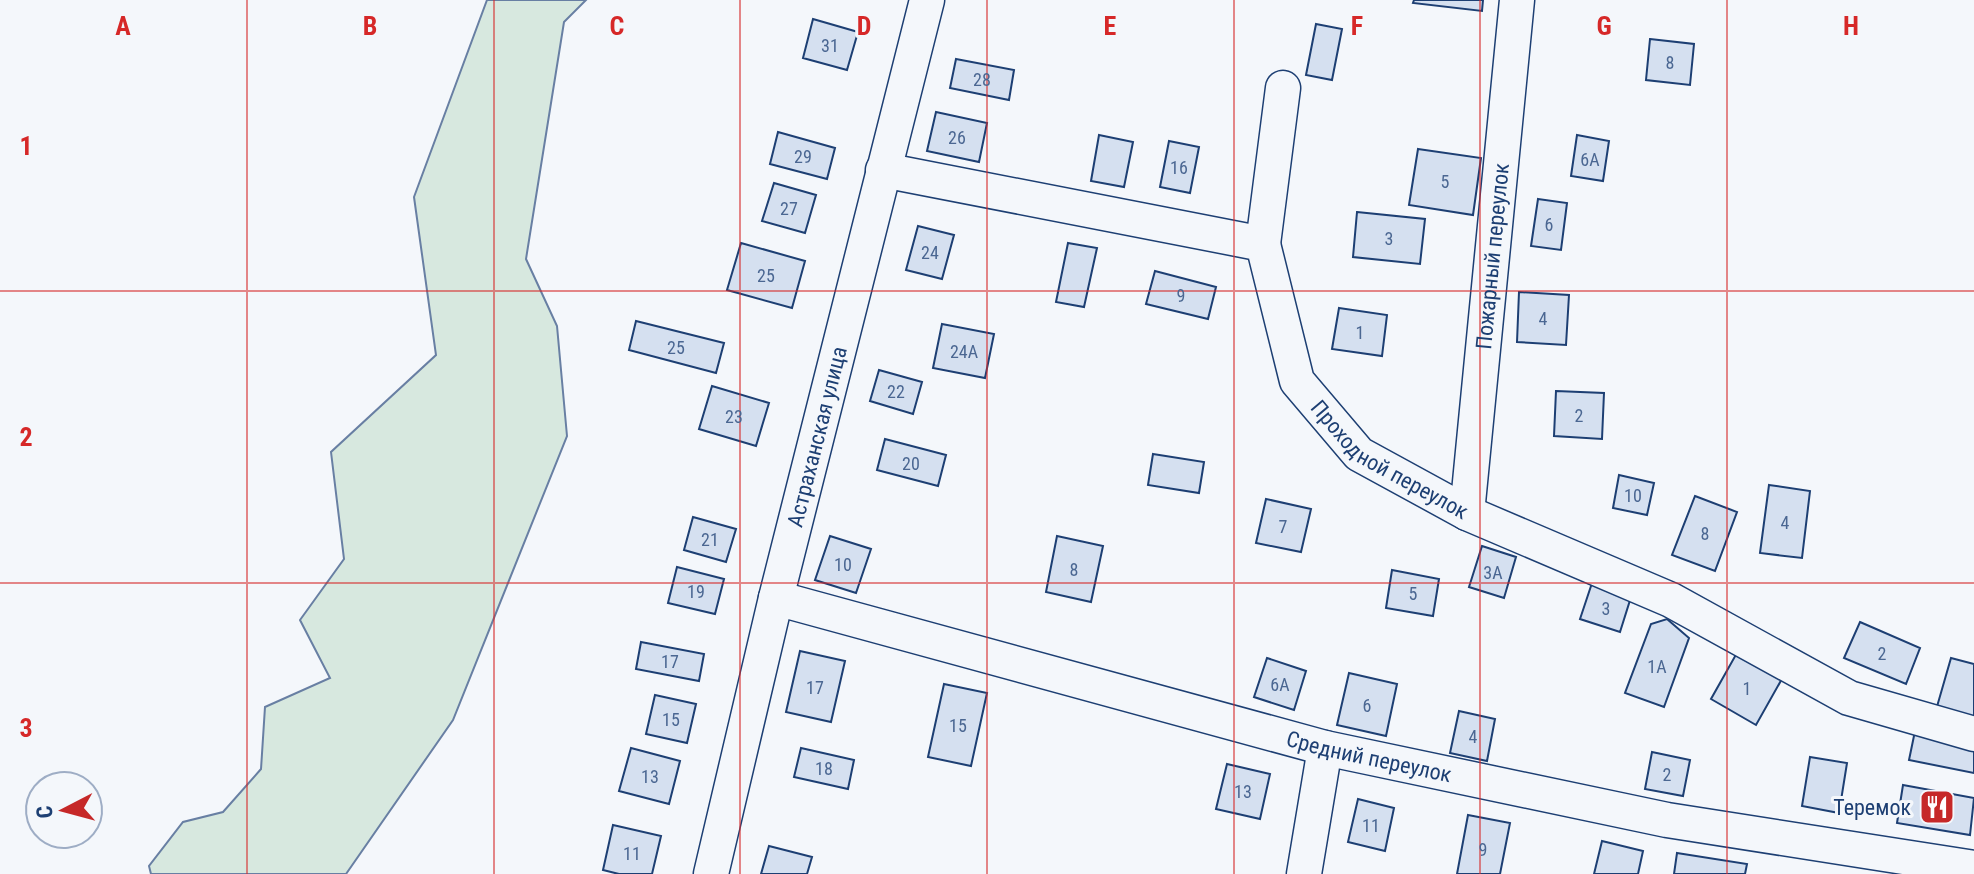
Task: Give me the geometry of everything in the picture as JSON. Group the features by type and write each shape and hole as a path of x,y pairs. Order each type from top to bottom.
{"street":[{"name":"Астраханская улица","path":"711,874 776,598 927,0"},
{"name":"Пожарный переулок","path":"1467,513 1517,0"},
{"path":"883,170 1263,244 1278,146 1283,88"},
{"name":"Проходной переулок","path":"1263,244 1297,381 1359,454 1467,513 1671,600 1849,698 1974,734"},
{"name":"Средний переулок","path":"776,598 1325,748 1667,820 1974,868"},
{"path":"1304,874 1325,748"}],"shaded area":[{"path":"487,0 586,0 564,22 526,259 557,326 567,436 453,720 346,874 151,874 149,866 183,822 223,812 261,769 265,707 330,678 300,620 344,559 331,452 436,355 414,197"}],"building":[{"path":"1414,0 1483,0 1482,11 1413,3"},
{"path":"813,19 858,32 847,70 803,58"},
{"path":"1316,24 1342,29 1332,80 1306,75"},
{"path":"1650,39 1694,44 1690,85 1646,80"},
{"path":"956,59 1014,70 1009,100 950,88"},
{"path":"936,112 987,123 979,162 927,151"},
{"path":"778,132 835,148 827,179 770,164"},
{"path":"1099,135 1133,142 1124,187 1091,181"},
{"path":"1577,135 1609,141 1603,181 1571,176"},
{"path":"1169,141 1199,147 1190,193 1160,187"},
{"path":"1418,149 1481,158 1473,215 1409,205"},
{"path":"774,183 816,195 805,233 762,221"},
{"path":"1538,199 1567,203 1561,250 1531,246"},
{"path":"1357,212 1425,219 1420,264 1353,257"},
{"path":"918,226 954,235 942,279 906,270"},
{"path":"741,243 805,261 792,308 727,290"},
{"path":"1068,243 1097,248 1084,307 1056,302"},
{"path":"1155,271 1216,287 1208,319 1146,304"},
{"path":"1519,292 1569,295 1566,345 1517,342"},
{"path":"1339,308 1387,315 1382,356 1332,349"},
{"path":"636,321 724,343 716,373 629,350"},
{"path":"942,324 994,334 985,378 933,368"},
{"path":"879,370 922,382 913,414 870,401"},
{"path":"712,386 769,403 756,446 699,429"},
{"path":"1556,391 1604,393 1602,439 1554,436"},
{"path":"885,439 946,455 938,486 877,470"},
{"path":"1153,454 1204,462 1199,493 1148,485"},
{"path":"1619,475 1654,483 1647,515 1613,508"},
{"path":"1769,485 1810,491 1802,558 1760,553"},
{"path":"1695,496 1737,512 1715,571 1672,555"},
{"path":"1266,499 1311,509 1301,552 1256,543"},
{"path":"693,517 736,529 726,562 684,550"},
{"path":"830,536 871,549 856,593 815,580"},
{"path":"1057,536 1103,546 1091,602 1046,592"},
{"path":"1482,546 1516,557 1504,598 1469,587"},
{"path":"677,567 724,579 715,614 668,603"},
{"path":"1392,570 1439,579 1433,616 1386,608"},
{"path":"1592,583 1631,597 1620,632 1580,619"},
{"path":"1667,619 1689,638 1664,707 1625,693 1651,624"},
{"path":"1860,622 1920,648 1906,684 1844,658"},
{"path":"641,642 704,654 699,681 636,669"},
{"path":"800,651 845,661 831,722 786,712"},
{"path":"1738,651 1783,677 1756,725 1711,699"},
{"path":"1267,658 1306,671 1294,710 1254,697"},
{"path":"1951,658 1974,664 1974,721 1936,710"},
{"path":"1349,673 1397,684 1386,736 1337,725"},
{"path":"944,684 987,693 971,766 928,757"},
{"path":"655,695 696,704 687,743 646,734"},
{"path":"1459,711 1495,719 1487,761 1450,753"},
{"path":"1915,731 1974,743 1974,773 1909,760"},
{"path":"631,748 680,761 669,804 619,791"},
{"path":"801,748 854,760 848,789 794,777"},
{"path":"1652,752 1690,760 1683,796 1645,789"},
{"path":"1810,757 1847,763 1839,813 1802,806"},
{"path":"1227,764 1270,774 1260,819 1216,809"},
{"name":"Теремок","path":"1903,785 1974,798 1970,835 1897,823"},
{"path":"1358,799 1394,808 1385,851 1348,842"},
{"path":"1468,815 1510,823 1500,874 1457,874"},
{"path":"613,825 661,836 652,874 619,874 603,870"},
{"path":"1602,841 1643,851 1638,874 1594,874"},
{"path":"769,846 812,857 807,874 761,874"},
{"path":"1677,853 1747,864 1745,874 1674,874"}],"place":[{"name":"Теремок","path":"1937,807"}]}
